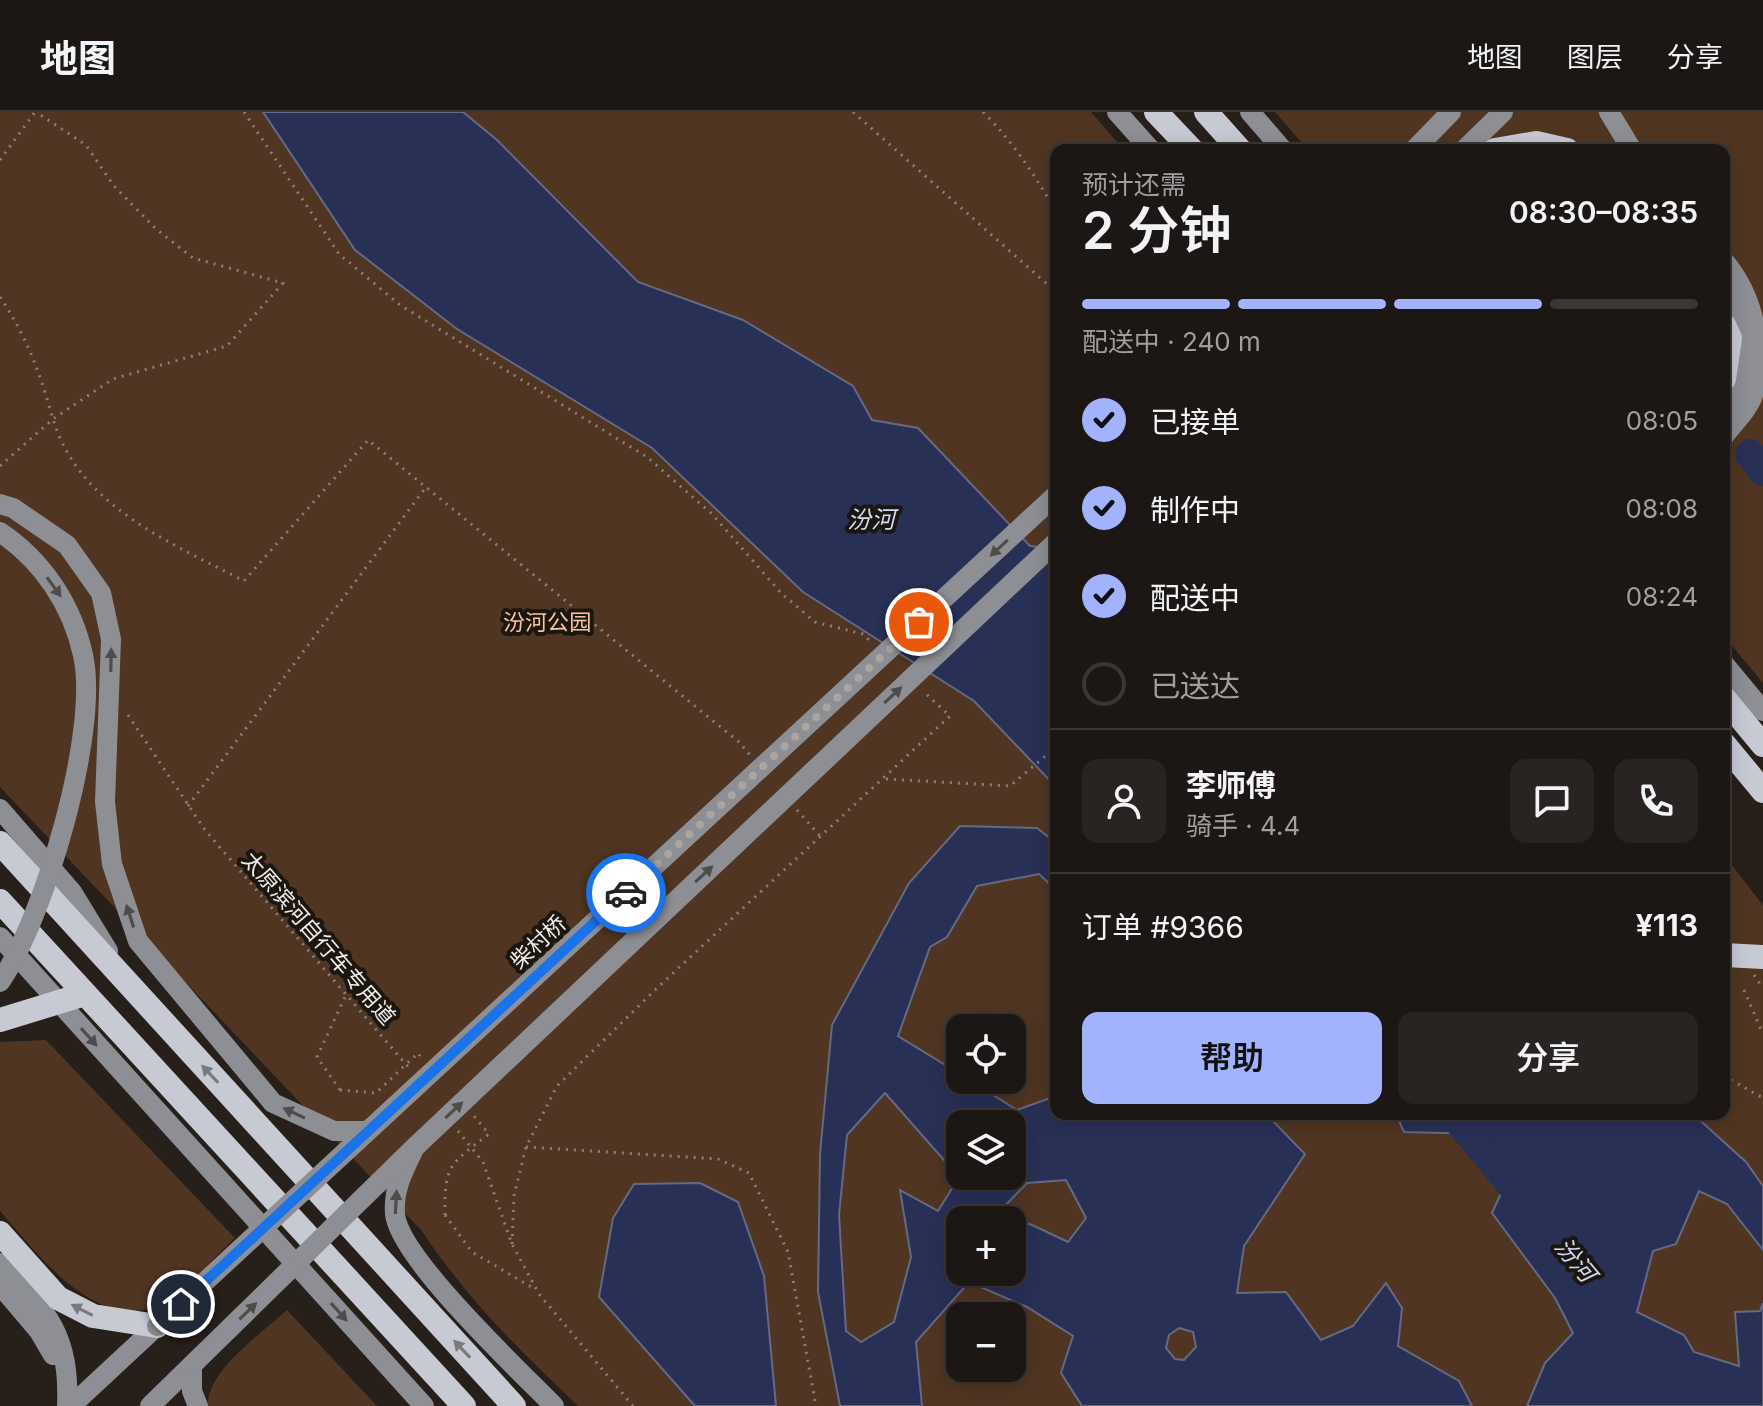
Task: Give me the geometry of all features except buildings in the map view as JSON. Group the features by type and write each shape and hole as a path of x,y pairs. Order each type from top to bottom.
{"highway":[{"path":"1156,112 1186,144"},
{"path":"1206,112 1235,144"},
{"path":"1730,338 1733,382"},
{"path":"1730,705 1763,745"},
{"path":"1730,751 1763,791"},
{"path":"0,843 514,1406"},
{"path":"0,901 464,1406"},
{"path":"1730,955 1763,957"},
{"path":"0,1020 85,994"},
{"path":"0,1233 58,1298 93,1316 157,1326"}],"main road":[{"path":"1117,112 1146,144"},
{"path":"1250,112 1278,144"},
{"path":"1420,144 1451,112"},
{"path":"1470,144 1503,112"},
{"path":"1600,112 1615,144"},
{"path":"1609,112 1628,144"},
{"path":"1730,270 1753,306 1761,348 1752,397 1730,428"},
{"path":"1730,301 1746,337 1733,382"},
{"name":"柴村桥","path":"68,1406 1050,501"},
{"path":"0,504 13,508 67,545 101,593 111,639 105,802 112,864 138,941 273,1103 334,1131 368,1131"},
{"path":"0,532 39,566 66,603 83,657 85,705 79,753 60,839 18,956 0,982"},
{"path":"150,1406 415,1147 1050,548"},
{"path":"1730,671 1763,711"},
{"path":"0,809 72,892 128,985"},
{"path":"0,937 424,1406"},
{"path":"415,1147 397,1184 395,1217 415,1255 454,1303 554,1406"},
{"path":"0,1263 30,1294 63,1345 69,1369 68,1406"},
{"path":"0,1285 39,1331 57,1361 68,1406"},
{"path":"192,1365 192,1391 198,1406"}],"path":[{"path":"0,160 36,112 86,145 114,186 156,229 193,258 283,283 227,346 113,379 53,419 0,466"},
{"path":"244,112 339,254 388,295 476,355 647,457 712,514 781,593 815,622 863,634 874,644"},
{"path":"853,112 1050,287"},
{"path":"983,112 1020,155 1050,202"},
{"path":"0,297 22,331 52,403 53,419 76,462 123,516 244,581 368,440 739,742 759,766"},
{"path":"188,806 426,487"},
{"path":"512,1244 514,1196 526,1147 557,1086 950,716 917,685"},
{"name":"太原滨河自行车专用道","path":"126,710 205,830 414,1075"},
{"path":"886,779 1010,786 1050,752"},
{"path":"790,801 820,836"},
{"path":"1744,990 1763,1034"},
{"path":"347,993 317,1057 340,1090 376,1093 418,1053 435,1070"},
{"path":"1730,1079 1763,1098"},
{"path":"463,1102 489,1134 458,1158 444,1178 445,1215 472,1252 537,1290"},
{"path":"453,1125 483,1162 512,1244 537,1290 633,1406"},
{"path":"526,1147 718,1159 749,1173 788,1252 816,1406"}],"green space":[{"name":"汾河公园","path":"0,112 1091,112 1119,144 1050,144 1050,1120 1730,1120 1730,863 1763,905 1763,1406 578,1406 475,1301 422,1231 0,787"},
{"path":"1275,112 1763,112 1763,683 1730,643 1730,144 1303,144"},
{"path":"46,1040 235,1238 168,1300 143,1310 119,1310 95,1301 52,1269 0,1211 0,1042"},
{"path":"287,1310 377,1406 208,1406 216,1379 226,1366"}],"water":[{"name":"汾河","path":"263,112 463,112 497,140 638,282 743,320 853,386 872,420 918,428 1030,546 1050,548 1050,781 974,701 803,592 652,448 457,329 355,250"},
{"path":"960,826 1037,828 1050,838 1050,884 1039,874 977,886 947,937 930,947 898,1036 946,1065 946,1094 991,1094 1017,1110 946,1110 946,1162 885,1093 847,1135 839,1215 846,1331 861,1342 894,1322 911,1257 900,1190 938,1211 951,1190 1020,1190 1005,1206 946,1206 946,1286 965,1286 951,1302 946,1302 946,1308 916,1342 922,1406 840,1406 818,1292 820,1154 832,1025 909,883"},
{"path":"1050,1098 1050,1120 1272,1120 1305,1154 1244,1246 1237,1293 1286,1292 1321,1340 1353,1326 1386,1283 1402,1308 1398,1346 1459,1381 1472,1406 1082,1406 1061,1373 1073,1336 1026,1307 1026,1302 1015,1302 978,1286 1026,1286 1026,1223 1068,1242 1086,1218 1066,1180 1026,1184 1026,1110 1017,1110","holes":["1179,1328 1193,1332 1196,1347 1184,1360 1175,1359 1166,1348 1169,1335"]},
{"name":"汾河","path":"1399,1120 1700,1120 1746,1162 1763,1186 1763,1250 1727,1204 1699,1191 1676,1244 1653,1251 1637,1312 1684,1335 1694,1352 1739,1366 1735,1312 1760,1311 1763,1303 1763,1406 1527,1406 1545,1363 1573,1333 1555,1298 1492,1213 1509,1176 1483,1134 1404,1132"},
{"path":"700,1183 738,1202 764,1276 776,1406 695,1406 599,1297 613,1218 634,1184"}],"waterway":[{"path":"1750,454 1763,471"},
{"name":"汾河","path":"1458,1120 1533,1211"}],"way so far":[{"path":"626,893 919,622"}],"route":[{"path":"181,1304 626,893"}]}
